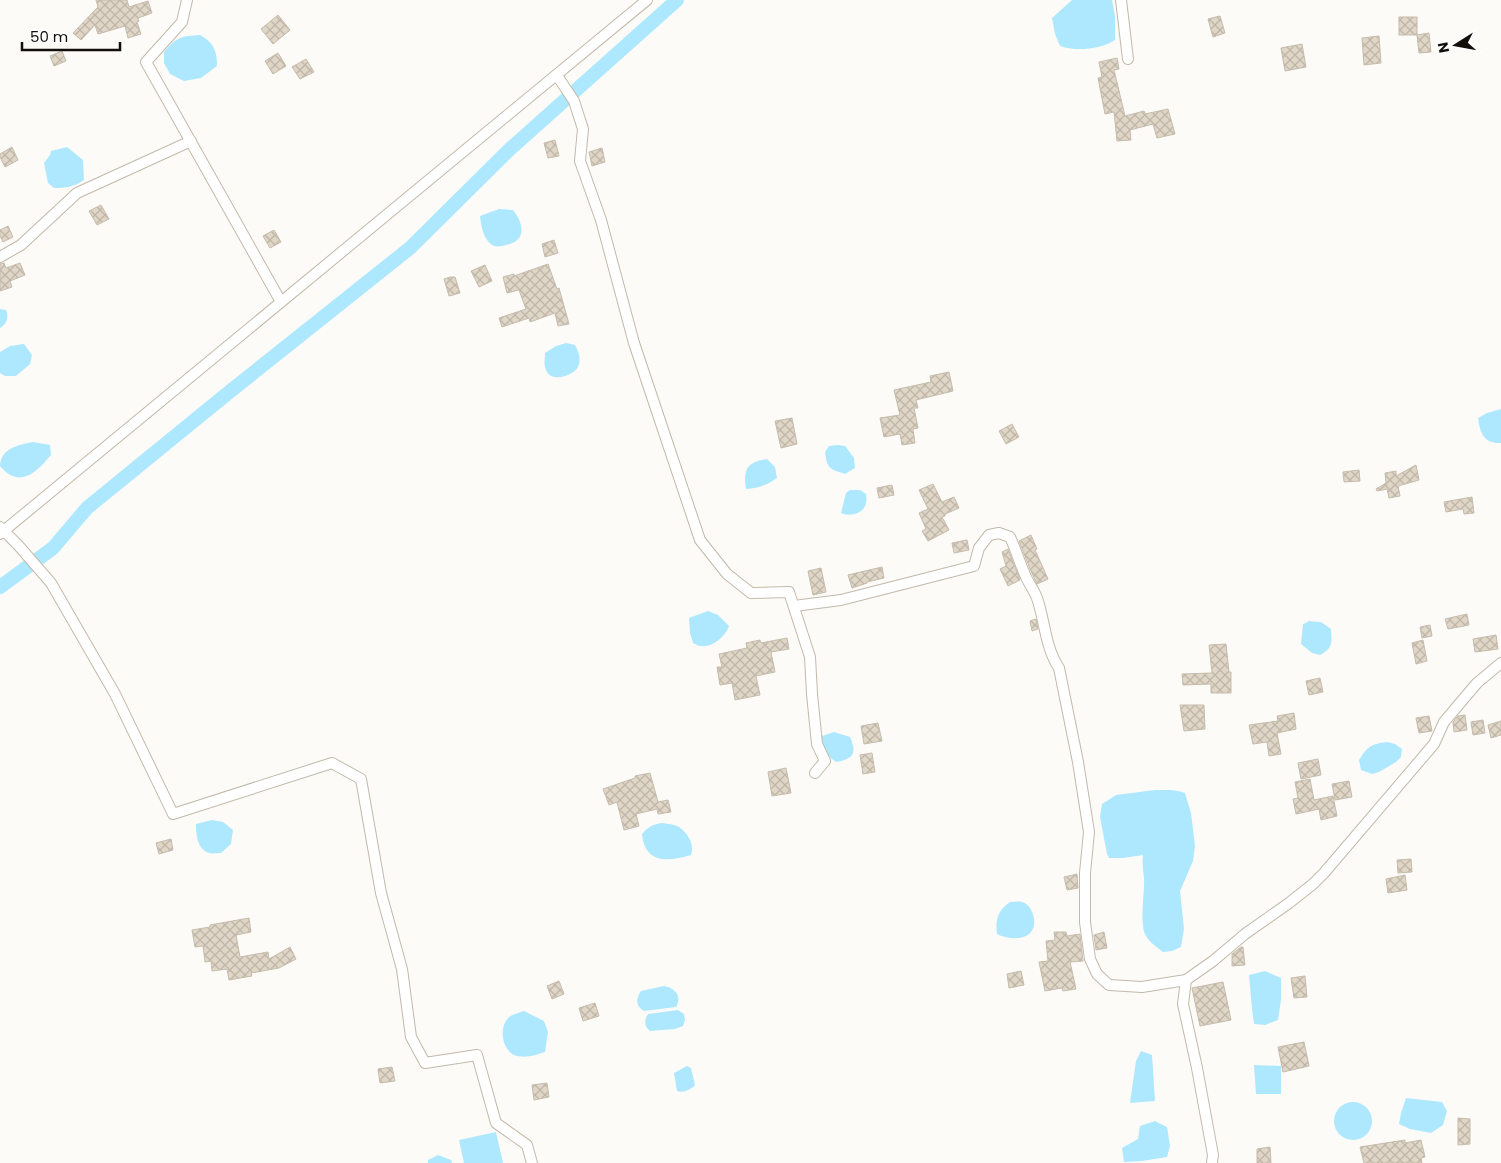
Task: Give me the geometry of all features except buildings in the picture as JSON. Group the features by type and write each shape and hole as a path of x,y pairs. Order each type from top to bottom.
{"street":[{"path":"187,0 182,22 146,62 281,302"},
{"path":"532,1163 527,1145 496,1123 478,1054 425,1062 411,1037 402,969 381,893 361,779 332,763 173,814 115,694 52,583 18,545 1,531 557,78 647,0"},
{"path":"1121,0 1128,59"},
{"path":"557,78 574,100 583,129 580,160 601,220 634,343 700,540 727,574 751,593 789,592 810,657 817,744 825,760 815,773"},
{"path":"0,257 21,245 77,193 190,140"},
{"path":"794,606 841,600 974,566 979,548 989,535 999,533 1010,537 1026,578 1036,596 1044,620 1048,645 1059,668 1078,762 1089,832 1085,873 1085,922 1092,966 1097,974 1109,985 1142,987 1186,980 1313,884 1434,744 1444,722 1477,683 1501,663"},
{"path":"1186,980 1183,1004 1198,1068 1213,1155 1212,1163"}],"water":[{"path":"1072,0 1112,0 1115,16 1115,40 1103,46 1089,49 1074,49 1060,46 1055,34 1052,18"},
{"path":"200,35 209,41 214,48 217,66 201,78 184,81 170,74 164,63 164,52 172,43 180,38"},
{"path":"67,147 83,160 84,180 70,187 54,188 48,183 44,163 51,151"},
{"path":"499,209 513,210 520,221 522,231 518,240 513,243 496,246 491,244 484,235 480,216"},
{"path":"0,309 6,310 7,320 0,328"},
{"path":"566,343 575,345 579,354 579,364 570,374 554,377 547,372 545,367 545,353 556,346"},
{"path":"24,344 32,355 30,364 16,376 5,376 0,373 0,352 10,346"},
{"path":"1501,409 1501,443 1495,443 1484,436 1478,418"},
{"path":"33,442 50,445 51,455 39,468 27,476 14,477 0,466 3,455 11,448"},
{"path":"829,446 845,446 854,458 855,468 845,474 832,469 827,461 825,452"},
{"path":"767,459 775,467 777,478 763,486 746,489 745,476 748,468 755,462"},
{"path":"850,490 860,490 866,494 865,507 856,514 841,513 846,493"},
{"path":"708,611 718,615 729,626 722,637 714,643 699,646 693,643 689,618"},
{"path":"1308,621 1321,622 1331,629 1331,645 1320,655 1312,653 1301,644 1303,624"},
{"path":"834,732 850,737 853,747 850,757 836,762 825,751 822,741 822,736"},
{"path":"1387,742 1395,744 1402,749 1401,757 1379,772 1372,774 1361,770 1359,760 1365,752 1373,745"},
{"path":"1155,790 1174,790 1185,793 1191,813 1195,846 1193,861 1180,891 1184,929 1181,947 1163,952 1150,941 1144,931 1143,855 1109,858 1100,817 1102,804 1116,795"},
{"path":"212,820 223,822 233,830 231,844 221,853 205,851 198,841 196,824"},
{"path":"662,823 677,826 685,832 690,839 691,855 666,859 653,856 648,851 642,834 651,826"},
{"path":"1010,902 1022,902 1032,911 1033,929 1024,937 1010,938 997,934 996,924 998,916"},
{"path":"1265,971 1281,978 1281,1000 1278,1020 1265,1025 1254,1024 1249,975"},
{"path":"664,986 672,989 677,994 678,1003 676,1007 644,1011 639,1007 637,999 641,991"},
{"path":"678,1010 684,1014 683,1026 675,1029 650,1031 647,1028 645,1021 648,1014"},
{"path":"524,1011 544,1021 548,1032 545,1052 522,1057 514,1055 506,1048 503,1032 506,1021 509,1017"},
{"path":"1141,1051 1152,1055 1155,1101 1130,1103 1136,1061"},
{"path":"1254,1065 1281,1066 1281,1094 1256,1094"},
{"path":"687,1066 691,1068 695,1085 687,1091 677,1091 674,1073"},
{"path":"1406,1098 1442,1102 1447,1111 1443,1125 1431,1133 1410,1129 1399,1124"},
{"path":"1353,1102 1367,1107 1372,1121 1367,1135 1353,1140 1339,1135 1334,1121 1339,1107"},
{"path":"1155,1121 1167,1127 1170,1146 1167,1157 1124,1162 1122,1148 1138,1139 1140,1126"},
{"path":"496,1132 503,1163 464,1163 459,1140"},
{"path":"438,1155 451,1160 452,1163 428,1163 428,1160"}],"waterway":[{"path":"0,587 53,548 87,508 410,248 510,149 677,0"}]}
